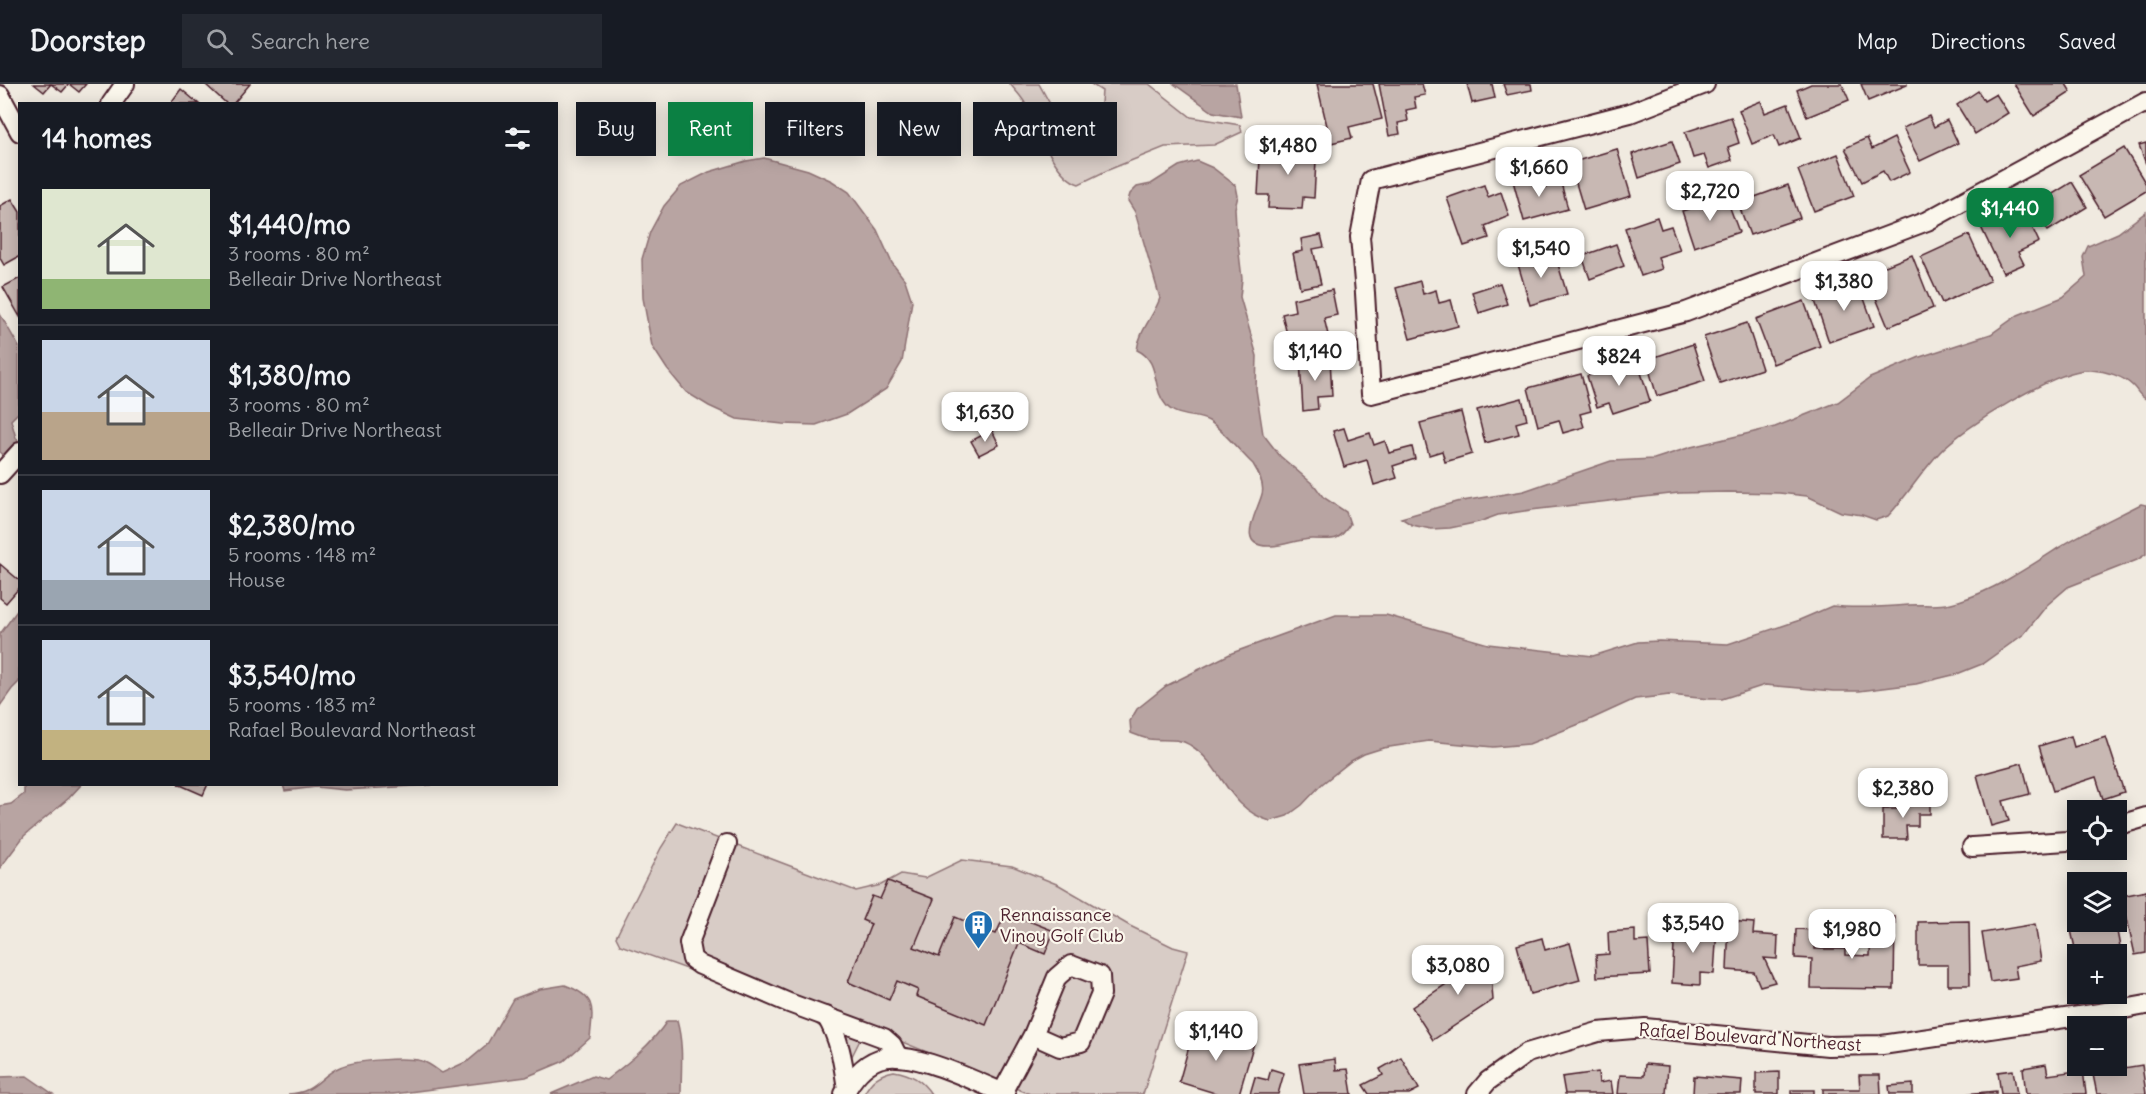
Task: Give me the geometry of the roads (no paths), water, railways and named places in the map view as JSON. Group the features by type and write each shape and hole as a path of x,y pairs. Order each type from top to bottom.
{"street":[{"path":"112,102 125,84"},
{"path":"1705,84 1630,113 1371,180 1360,237 1371,394 1686,312 1894,234 1927,221 2146,102"},
{"path":"0,94 18,128"},
{"path":"0,474 18,454"},
{"path":"2127,822 2146,817"},
{"path":"1972,847 2067,841"},
{"path":"727,844 689,943 692,959 700,965 884,1038 892,1045 898,1057"},
{"path":"845,1091 858,1072 868,1064 881,1058 898,1057 925,1062 968,1087 1004,1093 1033,1035 1057,977 1071,965 1100,976 1101,994 1081,1042 1060,1047 1033,1035"},
{"name":"Rafael Boulevard Northeast","path":"1477,1094 1488,1081 1527,1053 1598,1032 1645,1028 1828,1046 1882,1045 2146,1005"},
{"path":"826,1016 835,1030 842,1052 845,1091"}],"place":[{"name":"Rennaissance Vinoy Golf Club","path":"979,950"}]}
